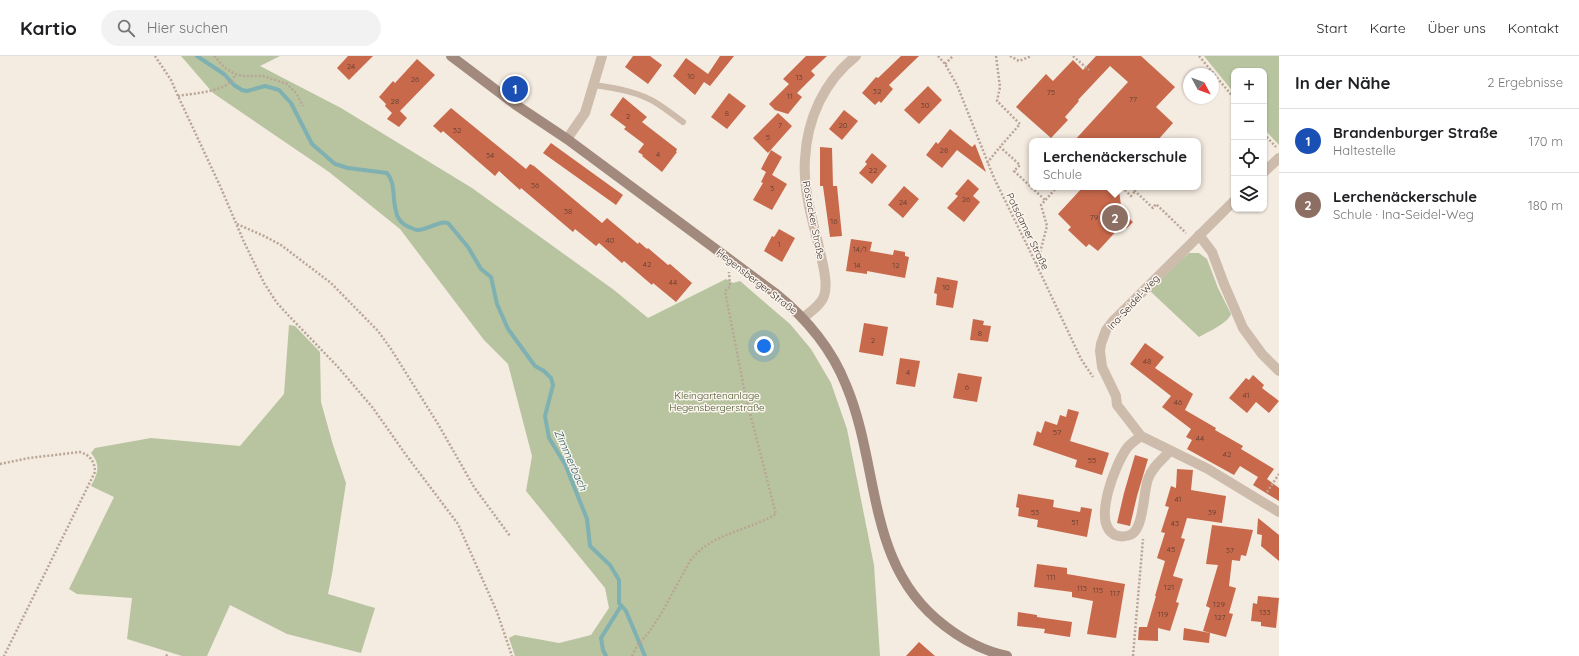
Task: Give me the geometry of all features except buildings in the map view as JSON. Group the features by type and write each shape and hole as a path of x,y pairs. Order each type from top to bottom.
{"street":[{"name":"Hegensberger Straße","path":"451,56 516,105 567,139 775,293 803,318 828,350 846,385 859,427 886,544 904,581 927,611 950,630 978,646 1007,656"},
{"path":"567,139 585,113 602,56"},
{"name":"Rostocker Straße","path":"803,318 821,302 825,295 825,280 808,196 805,160 807,140 817,106 828,86 844,66 856,56"},
{"path":"1267,169 1279,158"},
{"name":"Ina-Seidel-Weg","path":"1141,436 1117,405 1116,396 1105,375 1101,359 1101,344 1106,330 1121,313 1231,204"},
{"path":"1196,238 1212,252 1243,328 1262,354 1279,371"},
{"path":"1170,451 1156,465 1148,479 1142,504 1141,521 1136,531 1126,536 1114,535 1107,528 1104,520 1104,510 1117,468 1125,452 1141,436 1208,469 1279,512"}],"lane":[{"path":"594,85 624,91 643,97 658,104 683,122"}],"path":[{"path":"155,56 171,80 264,282 277,303 357,388 458,524 496,612 512,656"},
{"path":"214,56 225,68 235,74 243,76 263,76 287,84 293,90 303,106"},
{"name":"Potsdamer Straße","path":"938,56 945,64 961,95 987,163 1081,359 1095,381"},
{"path":"945,64 953,56"},
{"path":"987,163 1020,124 997,101 1000,87 996,56"},
{"path":"1010,56 1019,61 1031,56"},
{"path":"1073,56 1089,70"},
{"path":"1199,56 1231,94"},
{"path":"178,96 209,91 226,86 233,80 235,74"},
{"path":"1267,137 1279,151"},
{"path":"1000,147 1020,165 1014,171 1029,185"},
{"path":"1034,190 1045,200"},
{"path":"1037,265 1047,226 1041,205 1054,190"},
{"path":"1125,190 1131,196 1135,191 1153,208 1156,204 1196,238"},
{"path":"236,224 281,245 331,283 378,331 438,424 474,487 510,536"},
{"path":"632,656 637,646 661,614 690,561 697,554 712,542 776,514 753,426 728,310 725,291 730,287 727,258"},
{"path":"0,464 29,458 80,452 86,453 95,465 95,472 4,656"},
{"path":"1262,501 1279,474"},
{"path":"1133,656 1142,557"}],"green space":[{"name":"Kleingartenanlage Hegensbergerstraße","path":"181,56 280,56 260,66 341,108 472,188 614,290 648,318 726,279 733,283 740,281 790,324 811,349 831,383 847,429 874,565 880,656 515,656 509,638 515,635 559,643 591,635 609,608 605,588 526,491 532,456 508,364 484,340 400,229 329,172 213,93"},
{"path":"1204,56 1279,56 1279,145 1267,132 1267,68 1231,68 1231,89 1219,74 1219,68 1214,68"},
{"path":"1189,253 1199,253 1207,259 1218,288 1231,314 1222,324 1199,337 1149,290"},
{"path":"289,325 295,326 320,352 321,402 333,445 346,483 328,594 375,608 361,653 287,634 230,605 207,656 182,656 127,639 132,598 77,594 69,589 114,497 91,486 97,473 97,465 91,453 95,448 151,438 240,446 284,394"}],"waterway":[{"name":"Zimmerbach","path":"197,56 224,74 234,85 242,90 247,91 265,86 279,90 291,103 312,144 335,164 348,168 387,173 392,182 395,206 399,219 402,223 418,230 445,222 448,223 468,247 481,269 491,277 497,304 508,329 535,366 544,371 551,378 553,385 545,416 549,438 565,464 587,519 590,546 610,565 619,580 619,603 626,611 645,656"},
{"name":"Zimmerbach","path":"606,656 603,650 601,638 621,606"}],"place":[{"name":"Brandenburger Straße","path":"515,89"},
{"name":"Lerchenäckerschule","path":"1115,218"}]}
